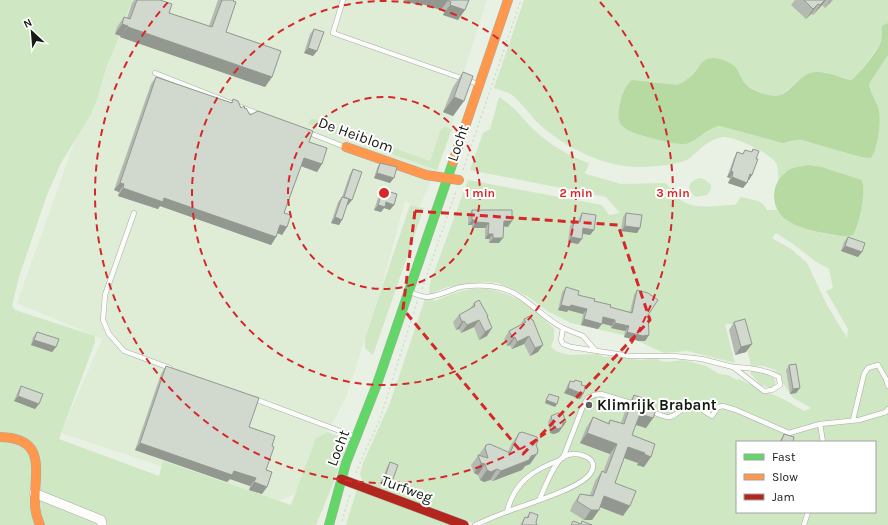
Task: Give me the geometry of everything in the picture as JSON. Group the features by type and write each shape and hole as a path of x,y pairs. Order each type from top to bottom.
{"street":[{"name":"Locht","path":"329,525 341,479 408,291 508,0"},
{"name":"De Heiblom","path":"346,147 426,175 459,180"},
{"path":"0,437 10,437 21,440 32,450 37,465 34,506 40,525"},
{"name":"Turfweg","path":"341,479 464,525"},
{"path":"34,493 101,520 102,525"}],"lane":[{"path":"343,0 333,33 479,85"},
{"path":"155,73 265,116"},
{"name":"De Heiblom","path":"302,130 346,147"},
{"path":"134,213 105,295 103,320 109,334 124,351 174,370"},
{"path":"408,291 426,297 444,294 459,288 497,286 516,294 554,324 583,336 595,351"},
{"path":"563,328 561,340 563,344 571,347 630,356 674,356 702,359 732,367 748,368 771,373 779,377 780,385 772,390 764,391 732,367"},
{"path":"853,420 864,374 868,368 878,365 886,379 888,386"},
{"path":"539,500 554,470 562,459 583,406 588,398 601,394 638,406"},
{"path":"247,396 357,437"},
{"path":"645,408 669,417 675,415 687,406 696,406 712,416 718,407 723,406 736,410 789,433 820,424 853,420 886,412 888,409"},
{"path":"820,424 823,441"},
{"path":"475,525 582,482 592,470 593,466 591,461 583,455 576,453 539,469 524,480 514,492 508,505 507,512"},
{"path":"804,525 806,513"}],"path":[{"name":"Locht","path":"341,525 363,456 380,419 420,295 521,0"}],"highlighted area":[{"path":"415,211 618,225 650,320 523,454 403,309"}],"shaded area":[{"path":"0,0 132,0 106,68 97,100 90,116 61,163 47,195 19,277 12,306 15,310 95,336 95,342 59,439 159,476 163,461 291,505 316,438 328,432 342,438 346,447 335,479 316,525 0,525"},
{"path":"125,0 487,0 464,71 465,85 437,170 418,209 405,201 382,286 346,397 295,494 273,503 61,433 102,339 17,303"},
{"path":"524,0 888,0 888,23 881,31 881,43 859,73 851,80 826,72 814,72 800,79 782,93 772,96 758,92 745,84 733,66 712,58 702,62 682,83 677,85 668,85 654,82 622,127 651,138 668,142 679,142 720,126 782,143 788,143 797,139 816,143 879,113 869,84 888,55 888,525 485,525 486,524 479,521 473,523 363,482 360,474 363,463 390,403 425,299 431,297 434,301 470,289 488,289 498,291 528,305 554,328 554,339 551,347 556,351 569,355 598,354 604,357 617,356 640,360 656,358 667,362 683,360 706,366 719,374 728,375 737,380 739,379 785,400 804,411 811,408 792,397 775,370 764,366 751,366 744,336 749,334 746,324 725,324 735,363 687,351 664,353 627,336 571,323 549,312 527,296 498,283 486,282 448,287 429,294 430,283 468,180 602,205 609,215 620,213 606,197 470,170 483,133 490,129 499,97 513,108 546,140 566,153 589,163 585,173 586,174 621,184 665,183 682,201 688,204 700,206 732,205 736,204 741,197 758,201 763,204 767,210 777,210 785,219 799,226 829,235 853,235 856,229 861,209 863,182 795,168 784,173 778,181 778,167 772,159 743,142 728,137 713,140 690,158 673,164 639,167 612,164 585,154 548,132 509,93 494,88","holes":["776,233 815,261 829,269 833,288 826,291 848,329 847,338 827,305 807,263 791,249 772,238"]},
{"path":"888,23 888,55 869,84 871,93 878,107 880,119 876,147 871,158 861,157 802,140 782,143 720,126 710,129 689,143 672,143 634,133 627,130 620,124 620,101 626,87 632,80 677,85 694,73 703,62 709,58 729,62 737,69 746,85 753,90 774,96 784,93 809,73 829,73 851,80 863,69 876,50 881,42 882,26"},
{"path":"311,119 315,119 430,161 441,129 445,127 452,129 437,170 308,124"},
{"path":"808,165 821,167 862,180 862,208 856,230 853,235 841,236 806,229 789,222 780,214 775,203 774,196 780,178 787,171"},
{"path":"701,178 711,185 711,189 707,195 696,197 689,188 693,181"},
{"path":"410,205 424,208 373,355 365,348 365,338"},
{"path":"753,371 772,376 775,386 770,388 761,385 750,373"},
{"path":"357,489 452,525 346,525"}],"building":[{"path":"137,0 160,0 172,4 169,13 212,27 222,0 234,0 233,1 236,2 226,32 281,51 272,77 122,24 124,17 130,19"},
{"path":"447,0 469,0 465,10 450,5 451,2"},
{"path":"804,0 825,0 813,9"},
{"path":"314,29 324,32 317,51 308,48"},
{"path":"463,72 473,76 464,101 454,97"},
{"path":"156,77 232,103 233,99 238,101 241,108 244,106 250,115 258,111 313,131 309,142 327,148 322,164 304,158 284,213 291,215 287,227 280,225 276,237 164,198 163,202 123,188 124,184 120,183"},
{"path":"753,149 759,151 756,159 758,159 752,175 750,174 747,183 732,177 733,172 731,171 737,152 743,154 745,150 752,152"},
{"path":"380,163 397,167 394,178 377,173"},
{"path":"353,169 362,172 352,200 344,197"},
{"path":"383,190 397,194 394,205 386,202 385,207 378,205"},
{"path":"342,197 349,199 342,220 335,217"},
{"path":"472,210 512,210 512,221 504,221 503,238 493,238 493,234 488,234 489,223 476,222 476,220 472,220"},
{"path":"582,213 596,215 594,230 583,228 582,239 571,237 574,221 580,222"},
{"path":"626,213 642,215 640,228 625,226"},
{"path":"848,237 865,243 862,252 845,246"},
{"path":"566,287 579,291 578,295 595,299 594,301 611,305 610,307 632,313 637,290 648,293 658,300 648,315 649,335 643,336 627,332 629,326 615,323 615,320 603,317 602,324 584,319 587,309 571,305 570,307 561,305"},
{"path":"479,300 488,316 492,328 485,332 479,320 467,325 464,321 462,322 459,315 475,306 474,303"},
{"path":"530,316 543,345 535,348 529,336 517,342 515,337 513,338 509,331 526,322 524,319"},
{"path":"745,319 752,344 741,347 734,322"},
{"path":"37,332 59,339 56,347 34,340"},
{"path":"796,364 800,388 793,389 789,365"},
{"path":"166,366 259,398 249,427 275,436 272,446 274,447 266,470 272,472 267,487 254,482 256,478 234,471 232,475 140,443"},
{"path":"575,380 582,382 581,385 586,386 583,394 568,388 570,381 574,382"},
{"path":"21,386 43,394 39,404 18,396"},
{"path":"549,394 559,397 557,404 546,400"},
{"path":"634,395 642,398 640,401 655,407 654,409 656,410 653,418 640,414 632,435 655,444 651,457 644,454 645,453 628,447 615,483 636,491 630,506 604,496 599,510 591,510 577,501 580,494 593,496 602,471 606,473 617,444 587,433 593,417 609,424 610,420 624,424"},
{"path":"558,413 563,414 566,422 563,423 562,427 558,429 554,427 551,416"},
{"path":"522,432 537,437 537,454 531,456 529,460 501,471 497,469 491,472 487,470 485,464 481,463 478,455 488,458 485,448 486,445 490,444 510,453 519,433"},
{"path":"784,434 794,437 793,441 781,441"},
{"path":"390,462 398,465 393,479 385,477"},
{"path":"530,512 538,515 536,522 537,525 523,525 522,524 525,517 528,518"},
{"path":"573,521 581,524 582,521 592,525 571,525"}],"traffic: fast":[{"path":"329,525 346,463 377,384 453,162"}],"traffic: slow":[{"path":"453,162 508,0"},
{"path":"346,147 426,175 459,180"},
{"path":"0,437 15,439 26,443 32,450 36,469 35,509 40,525"}],"traffic: jam":[{"path":"341,479 464,525"}],"place":[{"name":"Klimrijk Brabant","path":"589,405"}]}
